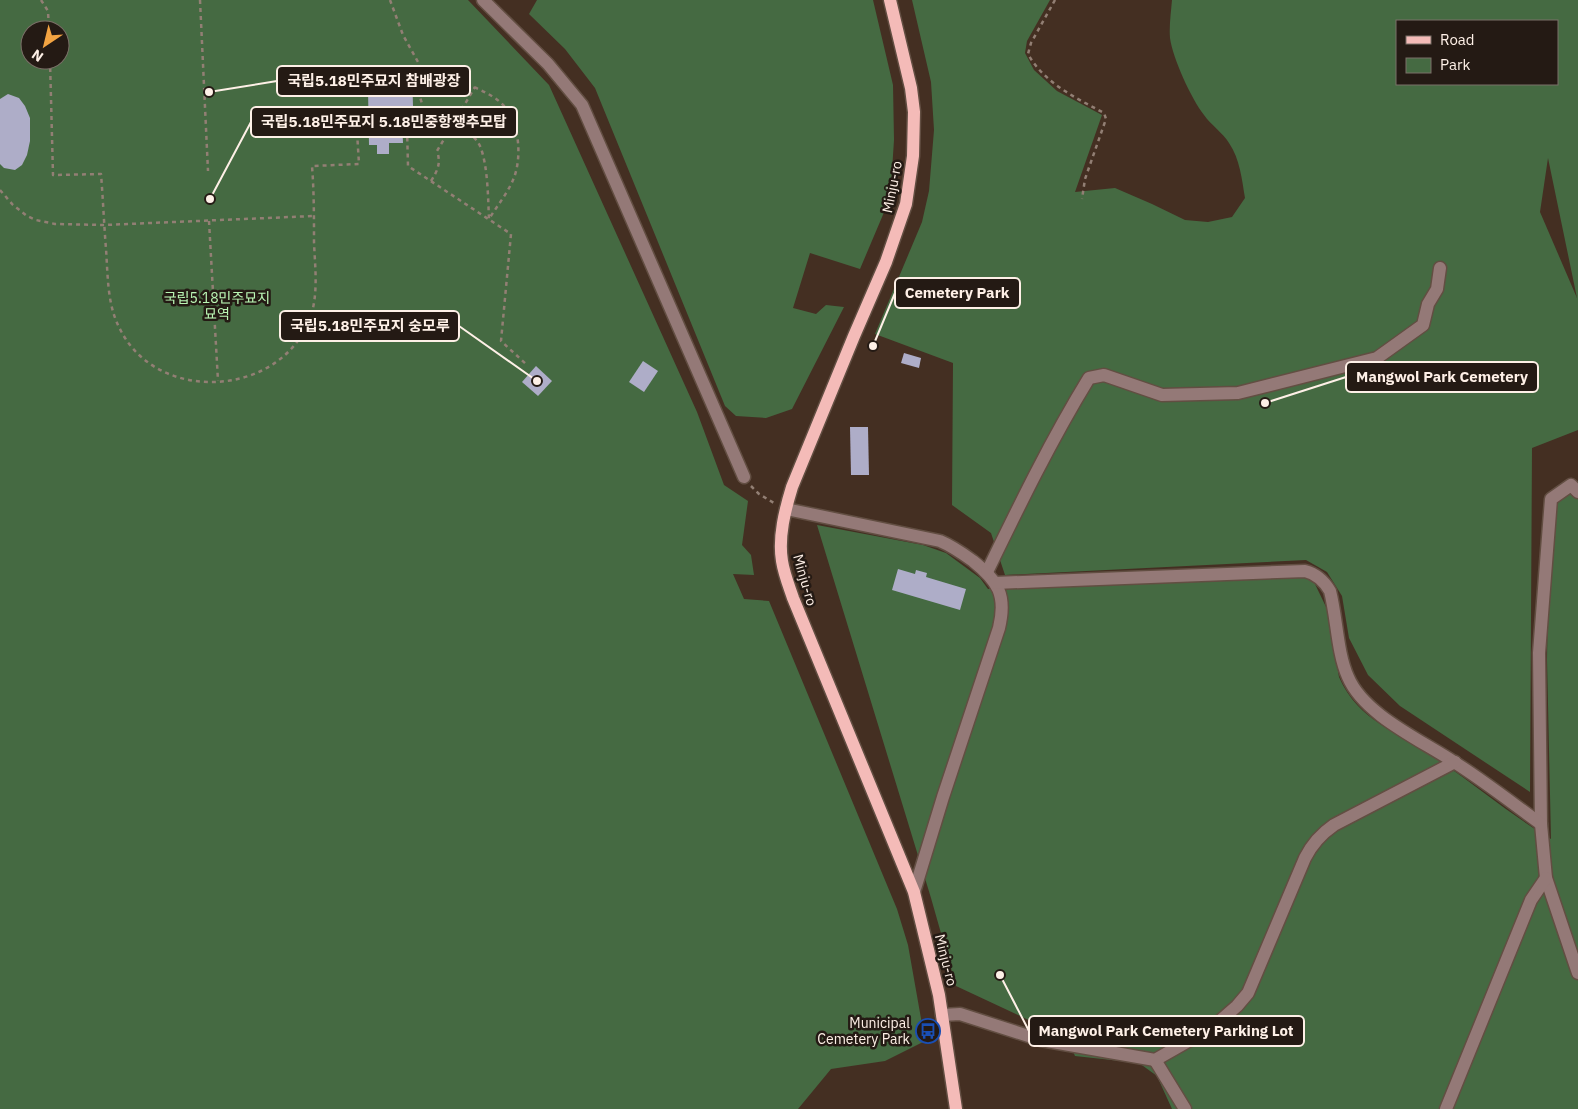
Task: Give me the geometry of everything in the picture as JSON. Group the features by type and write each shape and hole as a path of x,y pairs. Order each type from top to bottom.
{"main road":[{"name":"Minju-ro","path":"890,0 911,88 914,112 913,156 906,204 886,262 854,336 786,509 782,529 782,558 793,598 914,892 939,995 956,1109"}],"lane":[{"path":"483,0 548,64 582,105 744,477"},
{"path":"987,572 1026,491 1089,378 1104,375 1162,396 1238,394 1377,358 1423,325 1428,304 1437,289 1440,268"},
{"path":"1578,492 1571,485 1551,498 1539,653 1541,824 1546,878 1578,973"},
{"path":"786,509 940,541 953,546 987,572 996,583 1003,603 1000,628 943,797 914,892"},
{"path":"996,583 1305,570 1310,572 1317,576 1330,592 1343,663 1348,678 1368,704 1384,718 1455,762 1541,824"},
{"path":"942,1015 960,1014 1041,1040 1155,1060 1213,1027 1237,1006 1248,993 1305,858 1322,833 1455,762"},
{"path":"1446,1109 1531,900 1546,878"},
{"path":"1155,1060 1185,1109"}],"path":[{"path":"41,0 48,11 48,20"},
{"path":"200,0 208,171"},
{"path":"390,0 403,36 427,78"},
{"path":"1055,0 1028,54 1034,63 1059,88 1104,113 1106,119 1085,179 1082,198"},
{"path":"50,70 54,176 101,174 108,283 112,306 121,331 128,342 144,359 173,376 194,380 218,381 244,378 265,369 282,357 302,334 310,320 315,297 312,166 360,164 356,116 264,118"},
{"path":"426,116 416,88 427,78 444,77 454,79 475,87 506,107 519,143 518,160 513,180 489,219"},
{"path":"431,181 439,168 438,151 475,87"},
{"path":"489,219 486,179 480,147 474,137 455,122 439,116 426,116 406,128 408,166 511,234 501,341 527,365"},
{"path":"0,190 17,209 27,216 55,224 104,225 314,216"},
{"path":"209,221 218,381"},
{"path":"744,477 768,501 786,509"}],"green space":[{"name":"국립5.18민주묘지 묘역","path":"0,0 468,0 549,85 697,412 724,485 748,501 742,545 751,555 754,575 733,574 744,599 769,601 897,909 908,945 925,1041 885,1061 831,1069 798,1109 0,1109"},
{"path":"537,0 873,0 893,85 894,140 891,186 885,210 860,269 810,253 793,308 816,314 826,305 844,307 792,409 766,418 736,416 725,406 595,88 565,49 529,14"},
{"path":"912,0 1050,0 1027,41 1025,53 1034,70 1057,91 1102,115 1075,192 1115,188 1185,220 1208,222 1232,217 1245,198 1243,184 1233,149 1199,108 1188,89 1179,67 1170,38 1172,0 1578,0 1578,430 1532,448 1530,792 1400,706 1368,675 1349,638 1342,596 1327,572 1306,560 1005,575 991,533 952,505 953,363 875,334 922,222 929,191 934,130 931,82","holes":["1548,158 1577,298 1540,212"]},
{"path":"1564,493 1573,495 1578,499 1578,1109 1172,1109 1157,1076 1139,1063 1075,1056 1067,1038 956,986 817,525 923,545 946,553 980,578 988,589 1306,577 1315,584 1327,609 1339,677 1347,693 1357,705 1381,725 1436,758 1507,810 1551,839 1547,660 1548,588 1555,503"}],"building":[{"path":"379,72 412,72 413,106 409,106 409,118 402,118 403,143 389,143 389,154 377,154 377,145 369,145 368,89 380,89"},
{"path":"8,94 19,98 30,118 30,141 27,155 22,165 15,170 4,168 0,164 0,99"},
{"path":"904,353 921,358 919,368 901,363"},
{"path":"643,361 658,371 644,392 629,382"},
{"path":"536,366 552,381 538,396 522,382"},
{"path":"850,427 868,427 869,475 851,475"},
{"path":"898,569 915,574 916,570 927,573 926,577 966,589 960,610 892,590"}],"place":[{"name":"국립5.18민주묘지 참배광장","path":"209,92"},
{"name":"국립5.18민주묘지 5.18민중항쟁추모탑","path":"210,199"},
{"name":"Cemetery Park","path":"873,346"},
{"name":"국립5.18민주묘지 숭모루","path":"537,381"},
{"name":"Mangwol Park Cemetery","path":"1265,403"},
{"name":"Mangwol Park Cemetery Parking Lot","path":"1000,975"},
{"name":"Municipal Cemetery Park","path":"928,1031"}]}
